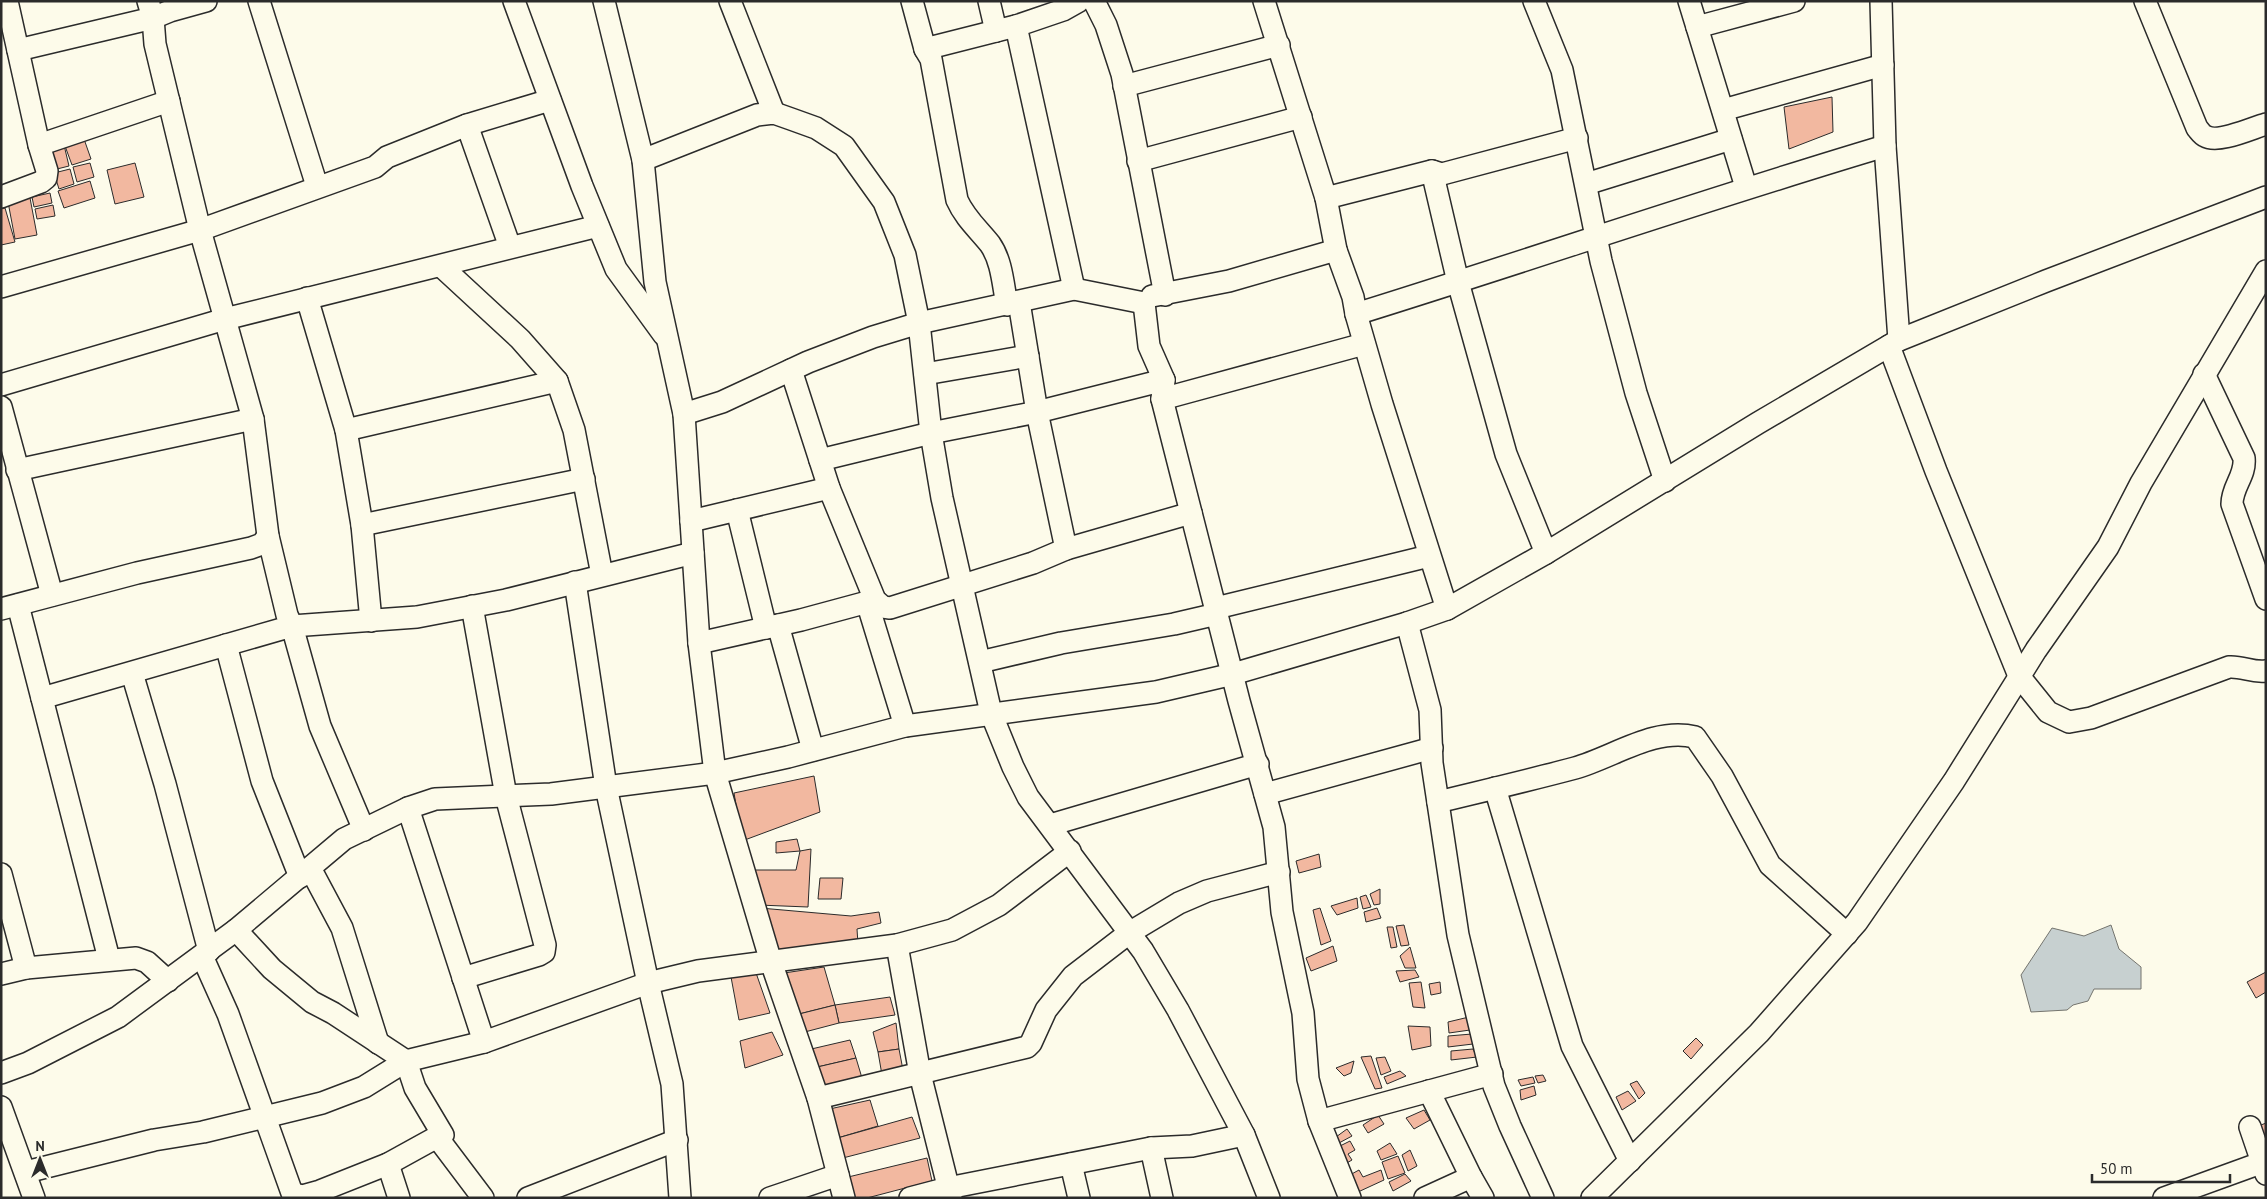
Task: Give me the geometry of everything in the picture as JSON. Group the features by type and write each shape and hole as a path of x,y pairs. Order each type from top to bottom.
{"street":[{"path":"1,197 41,182 46,178 47,170 7,1"},
{"path":"18,50 150,10 170,11 206,1"},
{"path":"259,1 317,186"},
{"path":"514,1 550,100 616,269 669,342"},
{"path":"604,1 643,160 656,282 684,414 699,643 715,773 771,962 818,1098 844,1198"},
{"path":"730,1 774,113"},
{"path":"912,1 925,49 931,59 957,200 964,216 990,245 998,259 1028,356 1037,412 1066,548"},
{"path":"989,1 1006,28 1074,289"},
{"path":"925,49 1006,28 1063,10 1079,1"},
{"path":"1094,1 1106,25 1122,74 1164,294"},
{"path":"1264,1 1326,198 1336,250 1353,297 1364,344 1447,609"},
{"path":"1534,1 1562,70 1597,238 1636,392 1665,481"},
{"path":"1689,1 1746,187"},
{"path":"1697,27 1794,1"},
{"path":"1882,1 1885,146 1894,343 1936,471 2019,676 2048,712 2069,722 2091,718 2229,667 2244,667 2255,672 2266,671"},
{"path":"2145,1 2197,128 2204,136 2213,138 2231,136 2266,124"},
{"path":"150,10 154,44 200,230 253,419 268,536 287,615 292,626 320,726 364,830"},
{"path":"1124,86 1279,45"},
{"path":"1722,110 1883,65"},
{"path":"1,287 200,230 317,186 375,167 387,157 467,125 550,100"},
{"path":"40,145 169,101"},
{"path":"643,160 757,115 774,113 816,128 844,146 884,202 905,255 919,323 931,433 942,498 991,713 1013,767 1028,797 1070,851 1129,933 1178,1010 1244,1135 1269,1198"},
{"path":"1138,161 1301,116"},
{"path":"467,125 510,248"},
{"path":"1326,198 1432,172 1442,174 1577,138"},
{"path":"1586,184 1731,138"},
{"path":"1356,314 1597,238 1746,187 1885,146"},
{"path":"1432,172 1458,282 1506,454 1546,553"},
{"path":"1,1073 28,1063 118,1017 236,930 344,840 408,808 435,799 551,794 715,773 905,726 1156,692 1233,674 1407,623 1447,609 1546,553 1758,423 1894,343 2046,281 2266,197"},
{"path":"1,385 224,319 598,226"},
{"path":"1144,303 1151,297 1229,281 1336,250"},
{"path":"441,266 520,339 557,381 574,430 602,575"},
{"path":"1592,1198 1760,1033 1858,922 1954,781 2019,676 2108,547 2140,484 2266,271"},
{"path":"684,414 722,402 791,370 873,337 919,323 1013,304 1074,289 1144,303"},
{"path":"307,298 346,430 362,525 371,621"},
{"path":"1144,303 1150,346 1163,390 1191,513 1274,827 1284,927 1303,1013 1308,1078 1319,1121 1350,1198"},
{"path":"820,460 931,433 1163,390 1364,344"},
{"path":"925,374 1028,356"},
{"path":"791,370 820,460 871,601 905,726"},
{"path":"2204,374 2244,458 2245,468 2232,494 2232,504 2266,599"},
{"path":"346,430 557,381"},
{"path":"1,408 52,595"},
{"path":"17,470 253,419"},
{"path":"362,525 584,479"},
{"path":"691,521 830,488"},
{"path":"738,510 772,626 813,750"},
{"path":"699,643 871,601 890,608 1033,562 1066,548 1191,513"},
{"path":"110,959 42,698 10,607 137,573 251,548 262,544 268,536"},
{"path":"42,698 292,626 418,617 472,606 693,553"},
{"path":"980,662 1061,643 1174,624 1429,556"},
{"path":"575,582 606,787 648,983 672,1084 680,1198"},
{"path":"463,978 539,956 544,952 546,945 506,796 472,606"},
{"path":"1407,623 1430,710 1438,802 1458,935 1492,1074 1510,1126 1544,1198"},
{"path":"226,645 262,780 305,872 342,928 378,1043"},
{"path":"132,673 165,784 206,953 292,1193 302,1196 321,1195 388,1164 443,1135 415,1088 406,1060 333,1013 312,1002 272,969 236,930"},
{"path":"1438,802 1577,767 1665,735 1681,734 1695,737 1722,776 1770,864 1847,934"},
{"path":"1265,794 1432,748"},
{"path":"1050,825 1258,764"},
{"path":"1495,788 1572,1046 1630,1161"},
{"path":"408,808 484,1042"},
{"path":"26,1172 154,1140 203,1132 322,1103 364,1087 406,1060 484,1042 648,983 698,971 897,945 952,930 999,905 1070,851"},
{"path":"818,1098 1027,1047 1031,1043 1046,1010 1074,976 1129,933 1179,903 1198,895 1279,872"},
{"path":"1,874 7,916 26,968"},
{"path":"897,945 920,1074 950,1193"},
{"path":"1,974 26,968 136,958 147,962 168,981"},
{"path":"1319,1121 1492,1074"},
{"path":"1429,1091 1483,1198"},
{"path":"1,1107 34,1198"},
{"path":"2172,1197 2264,1166 2250,1127"},
{"path":"910,1198 950,1193 1071,1164 1151,1148 1192,1146 1244,1135"},
{"path":"437,1137 483,1198"},
{"path":"528,1198 677,1140"},
{"path":"1151,1148 1162,1198"},
{"path":"388,1164 399,1198"},
{"path":"1071,1164 1079,1198"},
{"path":"770,1198 838,1175"},
{"path":"1425,1198 1471,1177"}],"shaded area":[{"path":"2111,925 2119,949 2141,967 2141,989 2094,989 2088,1001 2073,1005 2067,1010 2031,1012 2021,975 2052,928 2084,936"}],"building":[{"path":"1832,97 1833,132 1789,149 1784,107"},
{"path":"84,139 91,159 72,165 65,146"},
{"path":"64,145 69,166 53,170 46,150"},
{"path":"90,163 94,177 77,182 73,167"},
{"path":"135,163 144,197 115,204 107,170"},
{"path":"70,169 74,184 59,189 54,173"},
{"path":"90,181 95,198 64,208 58,191"},
{"path":"50,193 52,203 34,207 32,197"},
{"path":"30,198 37,235 15,239 8,202"},
{"path":"53,205 55,216 37,219 35,209"},
{"path":"5,208 15,242 1,245 1,209"},
{"path":"814,776 820,812 742,841 734,793"},
{"path":"797,839 800,851 776,853 776,842"},
{"path":"811,849 808,907 758,905 755,870 796,870 800,851"},
{"path":"1319,854 1321,867 1299,873 1296,861"},
{"path":"820,878 843,878 841,899 818,899"},
{"path":"1380,889 1380,904 1374,905 1370,894"},
{"path":"1366,895 1371,907 1363,909 1360,897"},
{"path":"1357,898 1358,908 1337,915 1331,906"},
{"path":"760,908 851,916 879,912 881,923 857,929 858,944 774,956"},
{"path":"1320,908 1331,941 1321,945 1313,910"},
{"path":"1377,908 1381,918 1366,922 1364,912"},
{"path":"1404,925 1409,945 1401,946 1396,926"},
{"path":"1387,927 1393,927 1397,947 1391,948"},
{"path":"1333,946 1337,961 1311,971 1306,958"},
{"path":"1410,947 1416,968 1405,968 1400,956"},
{"path":"824,967 835,1005 795,1015 784,973"},
{"path":"755,970 770,1013 739,1020 731,977"},
{"path":"1415,970 1419,977 1400,982 1396,971"},
{"path":"2266,972 2266,992 2256,998 2247,982"},
{"path":"1421,982 1425,1008 1413,1007 1409,983"},
{"path":"1440,982 1441,993 1431,995 1429,984"},
{"path":"890,997 895,1015 839,1023 835,1005"},
{"path":"835,1005 839,1023 801,1033 795,1015"},
{"path":"1469,1017 1470,1030 1449,1033 1448,1022"},
{"path":"896,1023 899,1049 878,1052 873,1032"},
{"path":"1408,1026 1430,1027 1431,1046 1412,1050"},
{"path":"772,1032 783,1055 745,1068 740,1041"},
{"path":"1472,1034 1473,1044 1448,1047 1448,1036"},
{"path":"1696,1038 1703,1045 1691,1059 1683,1051"},
{"path":"850,1040 856,1058 813,1068 807,1050"},
{"path":"899,1049 903,1070 882,1075 878,1052"},
{"path":"1473,1049 1477,1057 1451,1060 1451,1051"},
{"path":"1371,1056 1382,1088 1375,1089 1361,1057"},
{"path":"1385,1057 1391,1071 1381,1075 1376,1058"},
{"path":"856,1058 862,1078 820,1089 813,1068"},
{"path":"1354,1061 1351,1073 1344,1076 1336,1068"},
{"path":"1400,1071 1406,1076 1387,1084 1384,1077"},
{"path":"1543,1075 1546,1081 1538,1083 1535,1076"},
{"path":"1533,1077 1535,1083 1521,1086 1518,1080"},
{"path":"1637,1081 1645,1093 1639,1099 1630,1084"},
{"path":"1534,1086 1536,1095 1521,1100 1520,1090"},
{"path":"1628,1091 1636,1101 1622,1110 1616,1097"},
{"path":"870,1100 878,1126 834,1139 825,1110"},
{"path":"1424,1110 1430,1120 1414,1129 1406,1118"},
{"path":"1378,1115 1384,1124 1368,1133 1363,1125"},
{"path":"912,1117 920,1138 839,1159 834,1139"},
{"path":"2266,1123 2266,1146 2256,1127"},
{"path":"1347,1129 1352,1136 1339,1143 1336,1137"},
{"path":"1350,1141 1355,1150 1348,1154 1352,1160 1345,1164 1336,1148"},
{"path":"1390,1143 1397,1154 1381,1160 1377,1151"},
{"path":"1410,1150 1417,1166 1408,1171 1402,1155"},
{"path":"1398,1156 1405,1173 1388,1179 1382,1162"},
{"path":"927,1158 932,1181 867,1198 848,1198 844,1178"},
{"path":"1359,1170 1363,1177 1381,1170 1384,1180 1358,1192 1348,1176"},
{"path":"1405,1174 1411,1181 1393,1191 1389,1182"}]}
